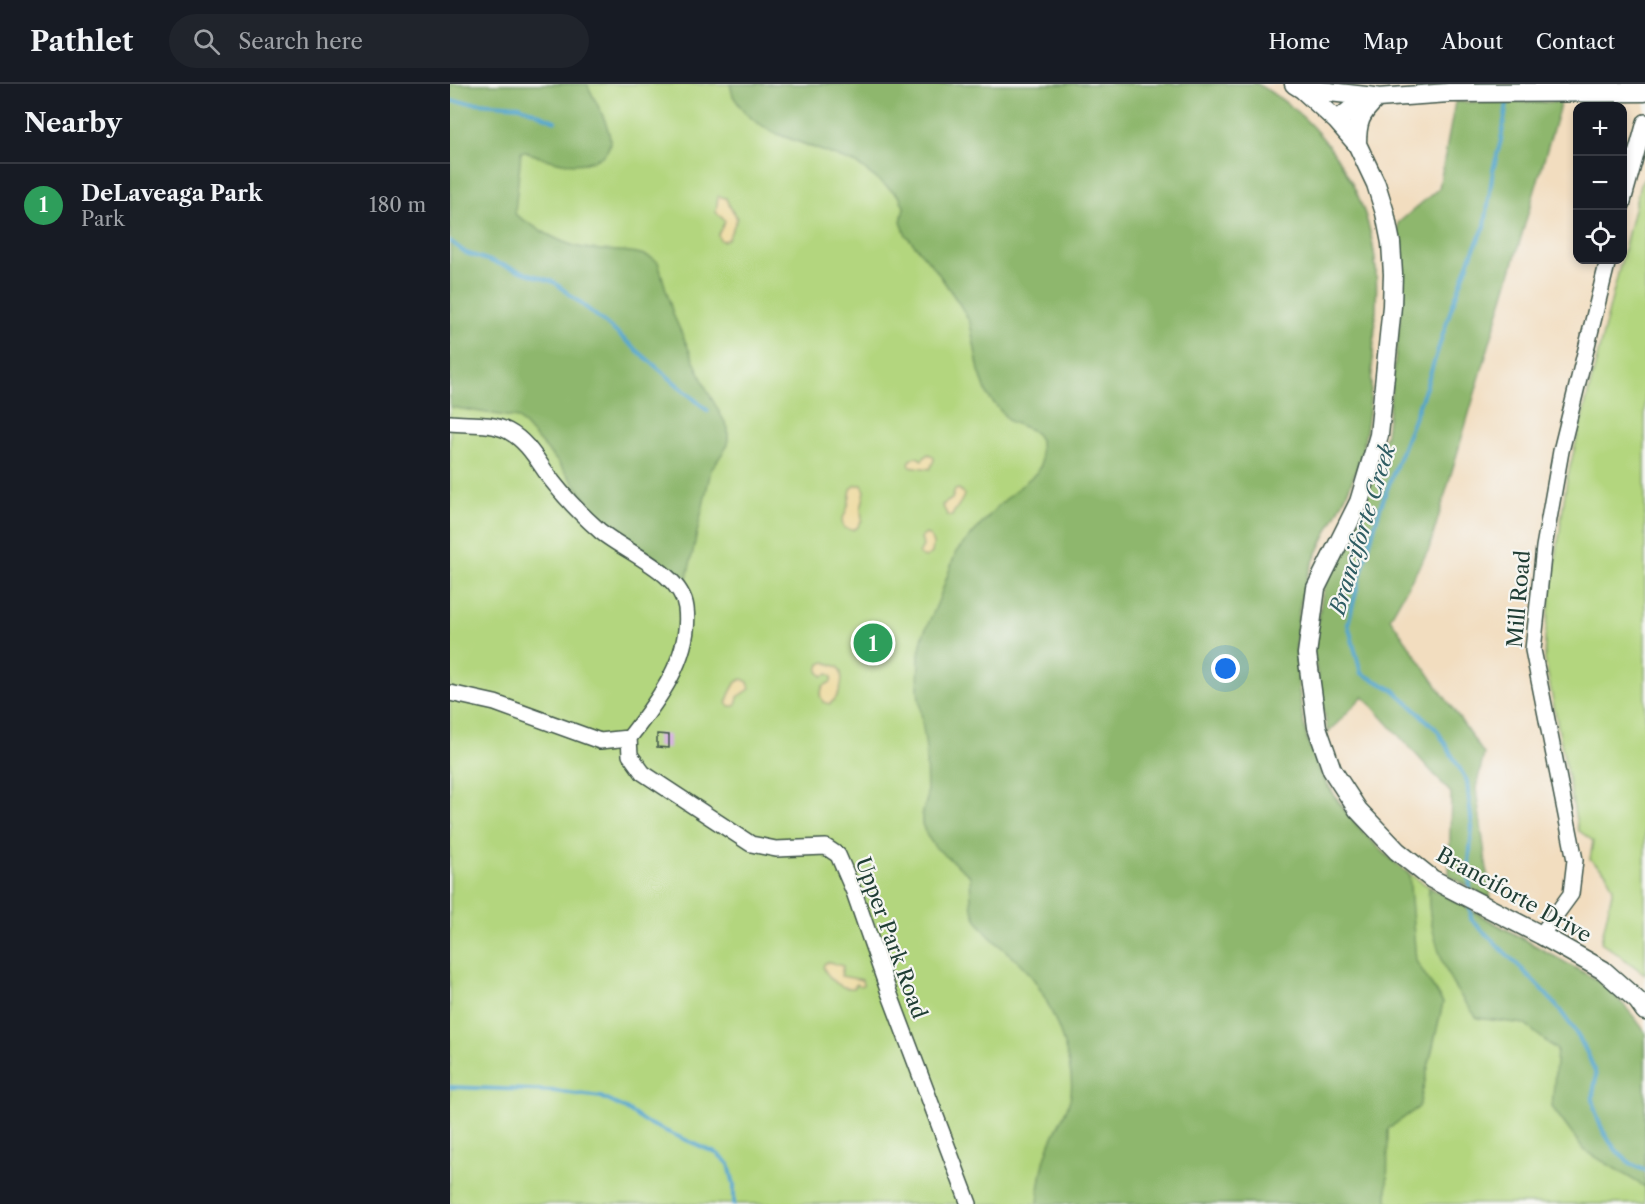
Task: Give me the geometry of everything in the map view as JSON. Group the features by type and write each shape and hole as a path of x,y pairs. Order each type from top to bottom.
{"street":[{"path":"1298,86 1377,98 1449,93 1645,92"},
{"name":"Branciforte Drive","path":"1298,86 1337,121 1357,144 1376,184 1385,213 1390,243 1392,306 1379,435 1359,502 1316,588 1307,654 1317,727 1332,770 1358,810 1397,851 1432,879 1541,934 1603,970 1638,1001 1645,1011"},
{"path":"1337,121 1355,106 1377,98"},
{"path":"1357,144 1357,126 1363,111 1377,98"},
{"path":"1627,191 1645,122"},
{"name":"Mill Road","path":"1541,934 1570,894 1575,860 1533,650 1544,547 1561,451 1607,264"},
{"path":"450,423 488,425 507,430 523,441 552,482 581,515 611,540 659,570 679,589 686,606 687,621 683,647 669,681 629,738 600,741 495,703 450,693"},
{"name":"Upper Park Road","path":"629,738 630,754 643,773 751,844 776,849 826,847 838,855 854,892 886,987 969,1204"}],"green space":[{"path":"450,84 1257,84 1304,120 1340,163 1354,188 1365,214 1372,242 1377,292 1369,409 1362,450 1353,478 1314,560 1301,597 1297,624 1297,680 1307,736 1327,783 1341,804 1372,842 1390,859 1433,889 1595,979 1617,997 1645,1032 1645,1204 450,1204"},
{"path":"450,84 587,84 601,112 610,141 606,152 597,159 569,164 521,152 515,212 516,215 552,237 567,243 585,248 641,254 658,262 673,314 707,390 728,428 728,445 711,470 685,587 674,571 604,522 556,460 518,418 450,407"},
{"path":"730,84 1257,84 1304,118 1340,162 1365,214 1376,271 1377,292 1371,394 1366,434 1354,476 1319,548 1303,590 1297,628 1297,667 1304,724 1314,758 1323,778 1348,814 1377,846 1409,874 1416,961 1443,1003 1419,1107 1388,1129 1387,1202 1393,1204 1038,1204 1041,1175 1047,1153 1067,1108 1072,1089 1067,1053 1054,1016 1042,992 1022,965 989,936 976,919 971,904 970,876 935,847 922,824 922,814 927,799 926,749 918,691 919,653 923,635 956,552 998,506 1036,473 1041,465 1040,440 1031,430 1009,421 988,396 979,371 970,323 936,270 906,235 901,222 904,207 899,196 857,164 772,132 756,122 744,112 733,96"},
{"path":"1455,102 1561,102 1429,549 1390,618 1484,754 1476,788 1491,900 1449,875 1451,793 1363,696 1328,733 1313,652 1323,591 1386,434 1401,311 1398,223 1439,188"},
{"path":"1645,177 1645,974 1601,942 1613,888 1606,873 1590,859 1593,841 1578,830 1545,660 1545,638 1567,479 1620,264 1627,264 1627,237 1640,185"},
{"path":"1429,887 1595,979 1616,997 1640,1024 1645,1032 1645,1187 1584,1150 1552,1107 1557,1050 1524,1024 1477,1018 1461,996 1447,973 1434,936"}],"sand":[{"path":"718,196 726,198 737,219 728,239 724,241 720,240 718,235 725,221 716,212"},
{"path":"928,454 933,456 934,460 930,469 910,466 912,458 917,457 922,460"},
{"path":"856,485 862,485 865,491 861,509 862,520 857,528 852,530 844,528 842,521 851,489"},
{"path":"959,489 964,494 963,497 952,516 948,516 942,505 952,499 955,490"},
{"path":"926,534 930,536 933,544 932,553 925,558 919,555 923,546 921,538"},
{"path":"825,662 838,667 842,676 839,692 829,704 823,702 820,695 823,686 831,682 832,677 828,674 822,676 818,671 820,664"},
{"path":"742,679 748,682 750,689 738,697 736,706 729,706 727,702 730,692 736,682"},
{"path":"829,962 843,966 841,976 862,980 863,985 857,984 853,988 848,988 835,982 823,967"}],"building":[{"path":"657,734 669,735 669,748 657,747"}],"waterway":[{"name":"Branciforte Creek","path":"1470,893 1469,863 1472,827 1467,781 1437,730 1394,690 1361,673 1348,624 1380,508 1426,387 1451,309 1485,226 1493,170 1508,97"},
{"path":"450,101 520,106 555,121"},
{"path":"450,241 466,253 554,282 708,411"},
{"name":"Branciforte Creek","path":"1470,906 1471,919 1542,989 1573,1028 1595,1072 1593,1099 1604,1132 1617,1151 1635,1166 1645,1170"},
{"path":"450,1087 554,1091 601,1097 626,1109 645,1122 718,1154 729,1164 734,1185 734,1204"}],"place":[{"name":"DeLaveaga Park","path":"873,643"}]}
